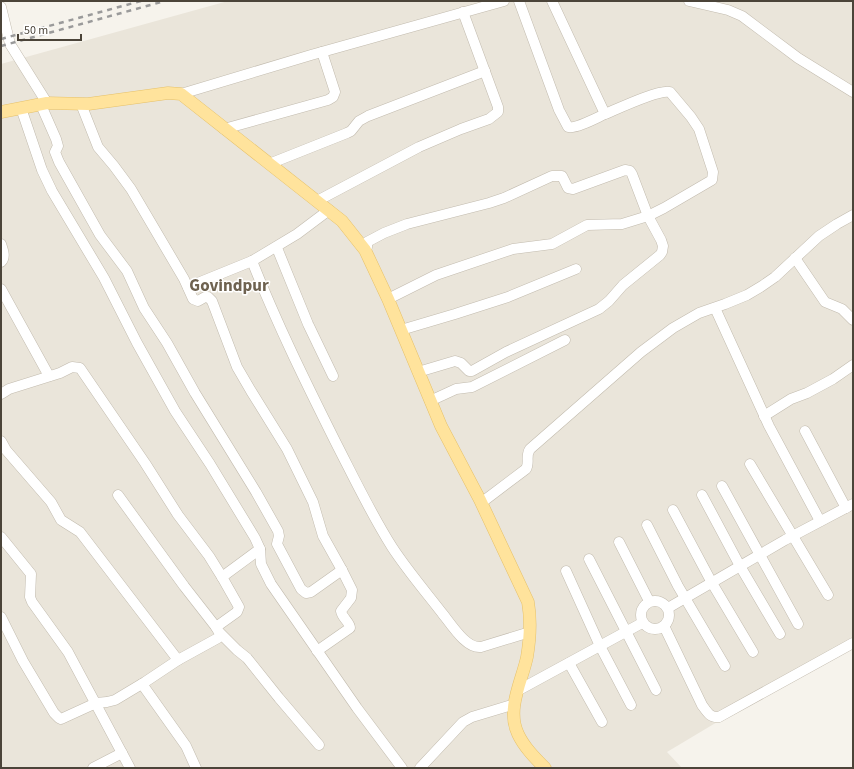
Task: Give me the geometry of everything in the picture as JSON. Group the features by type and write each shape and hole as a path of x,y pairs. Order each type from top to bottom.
{"main road":[{"path":"1,112 44,104 105,103 168,93 181,94 342,221 365,250 388,299 441,426 481,503 528,602 530,613 530,632 527,656 517,691 515,704 515,724 518,735 527,749 545,768"}],"street":[{"path":"181,94 322,52 504,1"},
{"path":"388,299 436,275 513,249 552,244 587,226 622,224 648,216 712,180 714,172 692,117 674,96 667,91 632,102 571,128 568,127 559,110 519,1"},
{"path":"552,1 605,114"},
{"path":"689,1 728,10 742,16 798,58 853,92"},
{"path":"1,8 10,44 44,104 58,146 55,152 59,162 100,235 126,271 144,308 167,343 195,393 256,492 278,531 279,536 276,542 301,589 306,593 311,592 342,570"},
{"path":"317,201 419,148 494,116 498,112 498,107 463,12"},
{"path":"224,129 328,100 333,97 334,92 322,52"},
{"path":"269,164 347,133 351,131 359,121 368,116 485,71"},
{"path":"81,104 98,147 131,189 194,300 198,301 208,297 212,301 237,366 250,391 287,449 314,502 323,536 353,592 351,598 341,611 351,627 317,651"},
{"path":"21,108 42,170 52,191 104,278 137,343 175,411 255,538 260,549 261,564 271,584 357,708 402,768"},
{"path":"365,250 367,247 367,242 384,233 407,224 504,198 557,175 562,176 568,188 573,189 628,170 632,174 648,216 661,240 662,252 655,260 623,285 609,301 599,309 506,352 472,371 469,371 461,363 455,361 418,372"},
{"path":"188,287 252,261 277,248 329,210"},
{"path":"481,503 526,469 528,464 527,455 530,449 641,352 672,328 699,313 747,295 757,289 775,277 819,236 853,215"},
{"path":"1,244 4,259 1,262"},
{"path":"277,248 308,324 333,376"},
{"path":"795,258 825,302 842,309 853,320"},
{"path":"252,261 288,346 304,379 374,514 400,560 455,630 472,646 476,648 481,647 530,632"},
{"path":"401,330 508,296 576,269"},
{"path":"1,289 49,376"},
{"path":"715,308 764,416 820,521"},
{"path":"430,402 456,389 472,387 565,340"},
{"path":"764,416 791,399 832,379 853,365"},
{"path":"1,394 9,389 75,366 83,371 156,480 170,504 209,556 239,607 237,612 218,630"},
{"path":"668,608 760,554 849,506 805,431"},
{"path":"1,441 6,450 51,502 62,520 80,532 178,660"},
{"path":"750,464 828,595"},
{"path":"722,486 798,624"},
{"path":"118,495 218,630 247,658 319,745"},
{"path":"702,495 740,566 780,634"},
{"path":"673,510 712,583 753,652"},
{"path":"647,525 685,598 725,666"},
{"path":"1,537 5,548 31,574 30,597 32,602 68,652 130,768"},
{"path":"618,542 649,601"},
{"path":"222,576 260,549"},
{"path":"589,559 656,690"},
{"path":"566,571 600,646 631,706"},
{"path":"649,601 659,601 668,608 670,616 664,626 651,629 642,623 640,614 641,610 649,601"},
{"path":"1,617 4,629 55,716 62,718 96,703 112,701 142,684 178,660 218,638 220,634 218,630"},
{"path":"517,691 642,623"},
{"path":"664,626 702,705 709,714 715,717 719,717 853,643"},
{"path":"569,663 602,722"},
{"path":"142,684 186,746 196,768"},
{"path":"420,768 463,722 515,704"},
{"path":"93,768 122,753"}],"shaded area":[{"path":"228,1 853,1 853,641 667,752 682,768 1,768 1,64"}],"railway":[{"path":"1,39 141,1"},
{"path":"1,46 165,1"}],"district":[{"name":"Govindpur","path":"229,286"}]}
